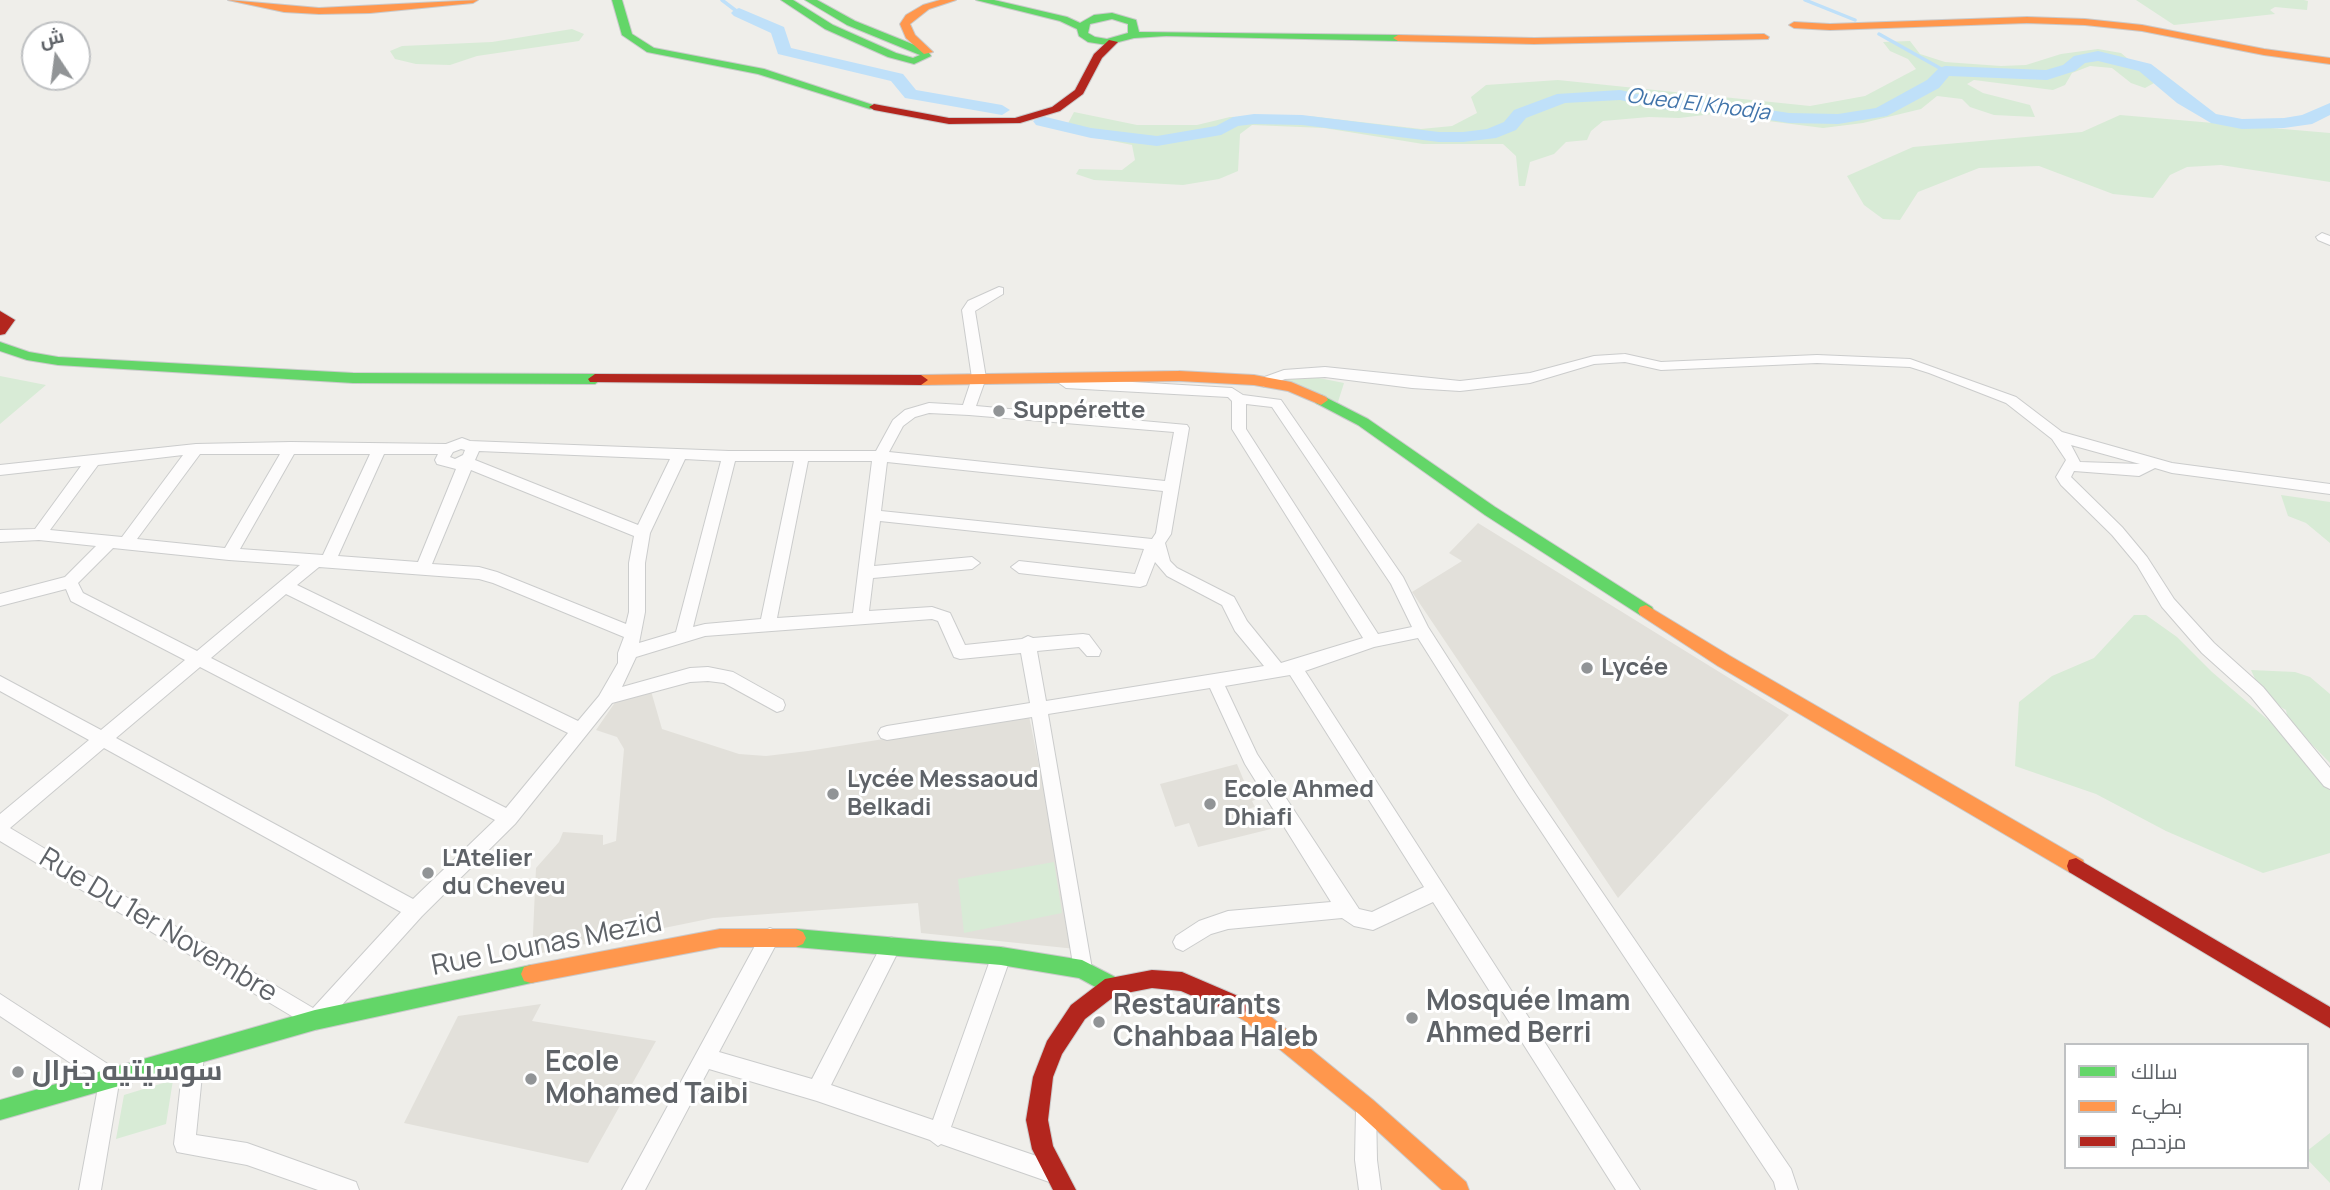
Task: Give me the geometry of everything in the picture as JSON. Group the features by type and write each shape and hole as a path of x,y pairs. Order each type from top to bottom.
{"main road":[{"path":"233,0 284,9 319,11 370,10 473,0"},
{"path":"272,0 349,6 434,0"},
{"path":"617,0 627,35 652,50 760,71 886,111 949,121 1016,121 1056,109 1079,92 1098,56 1133,29 1544,36 2011,26 2086,27 2146,33 2267,58 2330,66"},
{"path":"629,0 635,30 655,45 785,70 901,106 942,112 1012,112 1046,103 1069,85 1087,56 1089,28"},
{"path":"786,0 829,27 892,55 914,61 922,60 927,49 907,32 907,20 926,7 951,0"},
{"path":"810,0 851,23 926,54"},
{"path":"981,0 1063,19 1089,28 1117,16 1133,29"},
{"path":"1018,0 1089,28 1113,42"},
{"path":"1781,31 2027,20 2085,22 2142,28 2264,52 2330,61"},
{"path":"2,324 15,337 16,351"},
{"path":"0,346 58,361 353,378 822,381 1179,376 1264,382 1291,387 1329,403 1363,422 1490,511 1724,661 1972,803 2330,1018"},
{"name":"Rue Lounas Mezid","path":"0,1110 315,1020 519,976 720,938 770,937 1001,956 1082,969 1112,986"},
{"path":"1060,1181 1043,1149 1037,1121 1043,1077 1064,1031 1078,1012 1112,986 1152,979 1182,982 1217,995 1252,1014 1366,1107 1458,1190"}],"street":[{"path":"968,410 979,378 968,310 973,304 999,291"},
{"path":"1264,382 1303,373 1341,372 1412,383 1460,386 1530,378 1594,360 1625,358 1661,366 1752,360 1885,361 1934,370 1994,392 2011,400 2057,436 2074,460 2063,477 2074,491 2117,531 2142,561 2168,603 2208,648 2257,692 2330,781"},
{"path":"979,378 1232,393 1239,399 1276,403 1397,581 1422,631 1523,790 1783,1177 1787,1190"},
{"path":"1239,399 1239,429 1374,641"},
{"path":"860,620 880,456 898,424 910,413 929,408 968,410 1182,428 1163,534 1150,553 1140,580 1019,567"},
{"path":"2057,436 2172,468 2330,489"},
{"path":"229,554 291,447"},
{"path":"0,470 196,449 447,449 442,460 450,464 465,456 880,456 1172,487"},
{"path":"0,600 69,582 118,542 196,449"},
{"path":"0,825 286,587 321,562 379,449"},
{"path":"315,1020 415,910 509,818 607,698 626,664 626,653 637,612 637,564 642,533 680,454"},
{"path":"465,456 642,533"},
{"path":"422,570 464,471 465,456"},
{"path":"683,635 729,456"},
{"path":"768,624 802,457"},
{"path":"39,534 93,461"},
{"path":"2070,466 2139,471 2153,463"},
{"path":"871,515 1158,545"},
{"path":"0,536 39,534 229,554 479,573 631,633"},
{"path":"1158,545 1163,564 1172,572 1228,601 1241,626 1286,669 1436,891 1629,1190"},
{"path":"865,573 972,563"},
{"path":"69,582 77,597 509,818"},
{"path":"286,587 582,731"},
{"path":"626,653 658,646 683,635 768,624 860,620 932,613 944,617 960,652 1028,643 1083,640 1093,651"},
{"path":"887,733 1286,669 1374,641 1422,631"},
{"path":"1028,643 1082,969"},
{"path":"607,698 690,675 708,674 727,677 777,705"},
{"path":"1215,682 1251,759 1346,909 1354,917 1373,921 1436,891"},
{"path":"0,683 415,910"},
{"name":"Rue Du 1er Novembre","path":"0,831 315,1020"},
{"path":"1183,942 1206,927 1227,920 1346,909"},
{"path":"633,1190 770,937"},
{"path":"817,1091 891,946"},
{"path":"938,1135 1001,956"},
{"path":"0,1004 110,1077 90,1190"},
{"path":"194,1055 185,1144 247,1154 348,1190"},
{"path":"705,1058 817,1091 1060,1181"},
{"path":"1366,1107 1366,1160 1370,1190"}],"shaded area":[{"name":"Lycée","path":"1478,523 1789,715 1618,898 1412,592 1462,561 1449,553"},
{"name":"Lycée Messaoud Belkadi","path":"651,691 662,729 739,754 766,756 1029,716 1076,949 921,933 918,903 713,918 532,955 536,868 559,842 563,832 603,835 603,845 616,841 624,749 617,737 596,730 616,701"},
{"name":"Ecole Ahmed Dhiafi","path":"1237,764 1244,781 1249,781 1257,799 1252,801 1255,807 1247,809 1250,815 1264,813 1271,829 1198,847 1189,823 1175,827 1160,784"},
{"name":"Ecole Mohamed Taibi","path":"541,1004 532,1021 656,1041 588,1163 404,1123 458,1016"}],"green space":[{"path":"2136,0 2308,1 2307,10 2275,7 2270,10 2275,14 2174,25"},
{"path":"572,29 584,34 579,41 477,56 450,65 416,64 395,59 390,51 402,46 492,42"},
{"path":"1910,41 1920,54 1945,62 2001,66 2026,65 2061,54 2098,49 2121,53 2156,82 2145,88 2131,83 2112,68 2090,66 2072,73 2065,85 2053,90 1974,80 1967,84 1983,93 2030,105 2035,117 1994,115 1970,107 1962,99 1937,96 1921,109 1863,123 1823,128 1713,114 1603,121 1591,131 1587,140 1566,142 1554,154 1530,162 1525,186 1519,186 1516,156 1503,144 1423,144 1324,128 1252,125 1240,134 1238,171 1219,179 1183,185 1094,180 1076,174 1079,169 1122,170 1135,160 1132,145 1064,131 1074,112 1137,125 1197,125 1230,117 1309,116 1421,129 1452,126 1477,113 1471,97 1486,85 1558,80 1810,106 1865,96 1916,69 1908,59 1890,51 1883,42"},
{"path":"2120,115 2330,133 2330,182 2221,165 2187,167 2170,175 2153,198 2113,194 2039,166 1979,168 1918,192 1900,220 1883,219 1864,205 1847,176 1913,147 2082,132"},
{"path":"0,376 46,385 0,424"},
{"path":"1314,377 1344,383 1338,402 1282,380"},
{"path":"2281,495 2330,502 2330,543 2306,523 2288,516"},
{"path":"2134,615 2146,615 2177,637 2212,672 2274,725 2330,789 2330,853 2263,873 2166,831 2096,794 2015,766 2019,702 2052,676 2094,658"},
{"path":"2251,670 2295,672 2310,677 2330,694 2330,763 2288,720 2286,710 2275,704 2256,681"},
{"path":"1054,862 1062,913 964,933 958,879"},
{"path":"173,1080 166,1124 116,1139 124,1095"},
{"path":"2330,1133 2330,1183 2309,1161 2309,1149"}],"waterway":[{"path":"722,0 739,13"},
{"path":"1805,0 1855,20"},
{"name":"Oued El Khodja","path":"739,13 778,30 784,51 897,77 911,94 1002,110"},
{"path":"1879,34 1945,71"},
{"name":"Oued El Khodja","path":"1042,121 1091,133 1157,141 1221,130 1233,122 1254,119 1302,120 1439,137 1463,137 1490,134 1510,126 1520,114 1563,98 1620,95 1661,104 1724,108 1789,118 1838,119 1881,112 1933,84 1945,71 2047,75 2069,68 2080,59 2098,56 2145,67 2211,118 2242,124 2284,123 2306,120 2330,108"}],"traffic: fast":[{"path":"617,0 627,35 651,50 760,71 874,107"},
{"path":"786,0 829,27 892,55 914,61 926,56 923,52 851,23 810,0"},
{"path":"981,0 1063,19 1082,27"},
{"path":"1112,16 1132,22 1135,30 1132,35 1122,40 1107,42 1092,40 1083,34 1082,27 1086,22 1098,17 1112,16"},
{"path":"1132,35 1166,33 1398,38"},
{"path":"0,346 27,356 58,361 353,378 595,379"},
{"path":"1321,400 1363,422 1490,511 1646,611"},
{"path":"796,938 1001,956 1082,969 1112,986"},
{"path":"0,1110 315,1020 531,974"}],"traffic: slow":[{"path":"233,0 284,9 319,11 370,10 473,0"},
{"path":"928,52 910,36 905,24 910,17 926,7 951,0"},
{"path":"1794,25 1830,27 2027,20 2085,22 2142,28 2264,52 2330,61"},
{"path":"1398,38 1534,41 1764,37"},
{"path":"921,380 1179,376 1254,380 1291,387 1321,400"},
{"path":"1646,611 1724,661 2076,866"},
{"path":"531,974 720,938 796,938"},
{"path":"1238,1006 1252,1014 1366,1107 1458,1190"}],"traffic: jam":[{"path":"874,107 949,121 1016,121 1056,109 1079,92 1098,56 1113,42"},
{"path":"0,315 9,320 0,331"},
{"path":"595,379 921,380"},
{"path":"2076,866 2330,1018"},
{"path":"1065,1190 1043,1149 1037,1120 1043,1077 1054,1048 1078,1012 1112,986 1152,979 1182,982 1238,1006"}],"place":[{"name":"Suppérette","path":"999,411"},
{"name":"Lycée","path":"1587,668"},
{"name":"Lycée Messaoud Belkadi","path":"833,794"},
{"name":"Ecole Ahmed Dhiafi","path":"1210,804"},
{"name":"L'Atelier du Cheveu","path":"428,873"},
{"name":"Mosquée Imam Ahmed Berri","path":"1412,1018"},
{"name":"Restaurants Chahbaa Haleb","path":"1099,1022"},
{"name":"سوسيتيه جنرال","path":"18,1072"},
{"name":"Ecole Mohamed Taibi","path":"531,1079"}]}
